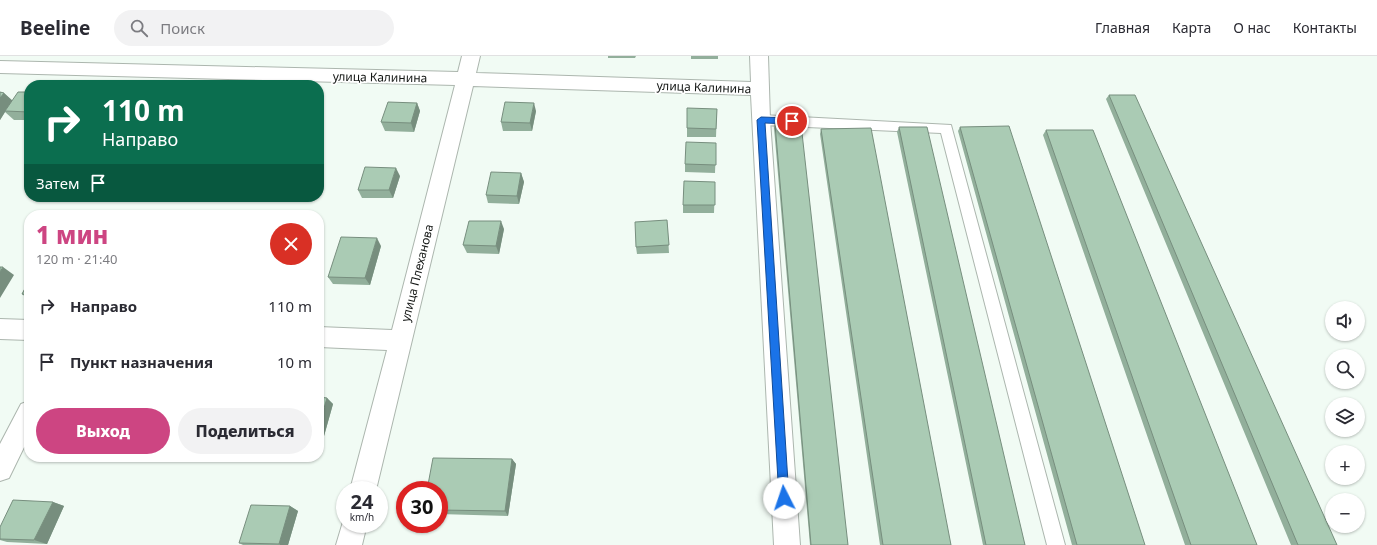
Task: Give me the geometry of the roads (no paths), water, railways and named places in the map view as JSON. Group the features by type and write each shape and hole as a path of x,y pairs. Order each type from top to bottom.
{"street":[{"path":"214,73 223,56"},
{"name":"улица Плеханова","path":"364,481 471,56"},
{"path":"759,56 761,120 787,545"},
{"name":"улица Калинина","path":"0,66 760,89"},
{"path":"0,329 24,330"},
{"path":"324,337 400,340"},
{"path":"0,469 24,422"},
{"path":"349,545 352,533"}],"lane":[{"path":"761,120 946,128 1056,545"}]}
